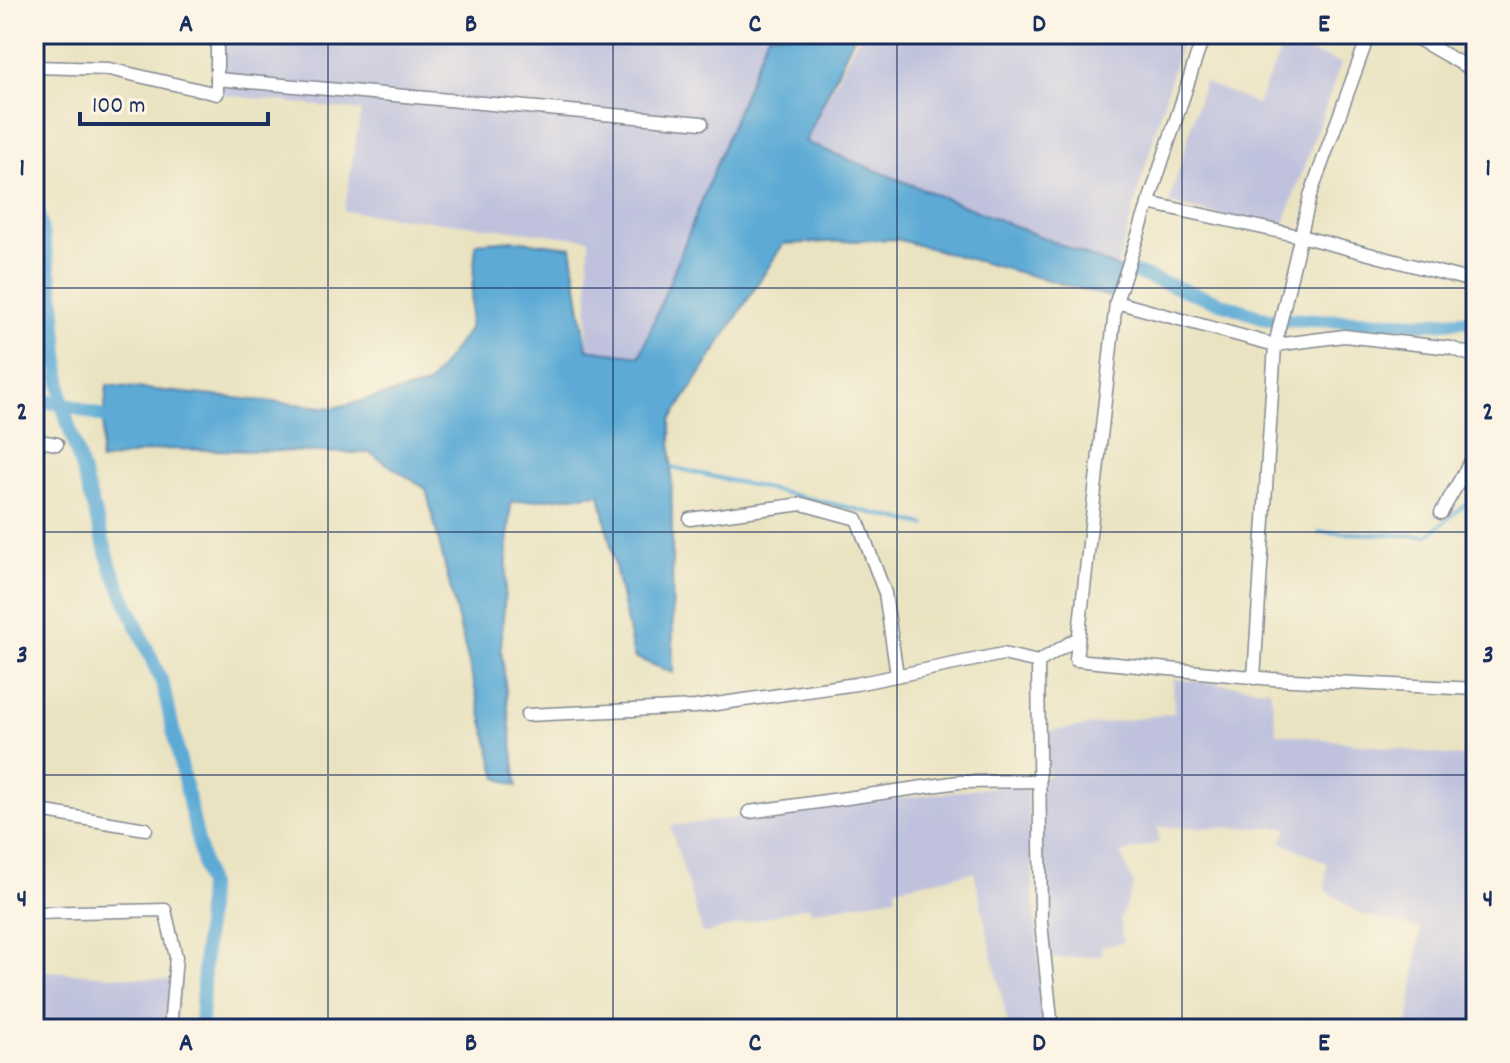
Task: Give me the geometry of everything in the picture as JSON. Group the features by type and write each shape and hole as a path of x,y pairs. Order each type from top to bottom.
{"street":[{"path":"34,67 109,69 217,94 217,34"},
{"path":"1204,34 1116,302 1076,660 1254,678 1476,689"},
{"path":"1254,678 1275,345 1310,196 1369,34"},
{"path":"1409,34 1476,72"},
{"path":"217,79 702,123"},
{"path":"1148,203 1300,236 1476,282"},
{"path":"1116,302 1275,345 1344,336 1451,348 1476,357"},
{"path":"34,440 57,444"},
{"path":"1441,513 1476,452"},
{"path":"690,519 802,504 857,519 885,593 897,675"},
{"path":"527,715 695,707 897,675 1003,654 1038,662 1078,638"},
{"path":"1038,662 1041,922 1052,1029"},
{"path":"749,812 959,782 1039,781"},
{"path":"34,810 146,829"},
{"path":"34,913 165,910 176,957 170,1029"}],"shaded area":[{"path":"218,34 768,34 641,356 587,349 589,239 344,211 361,111 217,94"},
{"path":"860,34 1183,34 1117,267 805,142"},
{"path":"1284,44 1341,63 1282,229 1169,204 1204,82 1257,104"},
{"path":"1173,679 1270,689 1277,733 1476,759 1476,1029 1408,1029 1420,929 1360,914 1325,889 1327,863 1281,842 1288,828 1158,827 1159,842 1121,854 1134,885 1120,919 1123,943 1101,946 1102,956 1045,959 1039,781 1049,776 1039,733 1174,713"},
{"path":"1026,783 1043,1029 1009,1029 974,872 895,888 896,897 811,911 809,906 703,934 670,826"},
{"path":"34,970 182,981 174,1029 34,1029"}],"water":[{"path":"768,34 855,34 805,142 1131,273 1118,299 896,239 783,244 671,420 673,673 634,657 600,494 511,502 501,648 517,786 497,778 426,489 370,453 163,449 100,461 107,385 333,408 428,385 469,329 476,243 513,240 571,247 587,349 640,356"}],"waterway":[{"path":"1445,34 1476,49"},
{"path":"34,190 53,291 62,403 111,567 163,685 208,886 201,1029"},
{"path":"1136,273 1267,319 1430,323 1476,320"},
{"path":"34,401 62,403 104,417"},
{"path":"671,467 925,525"},
{"path":"1319,532 1427,536 1476,496"}]}
